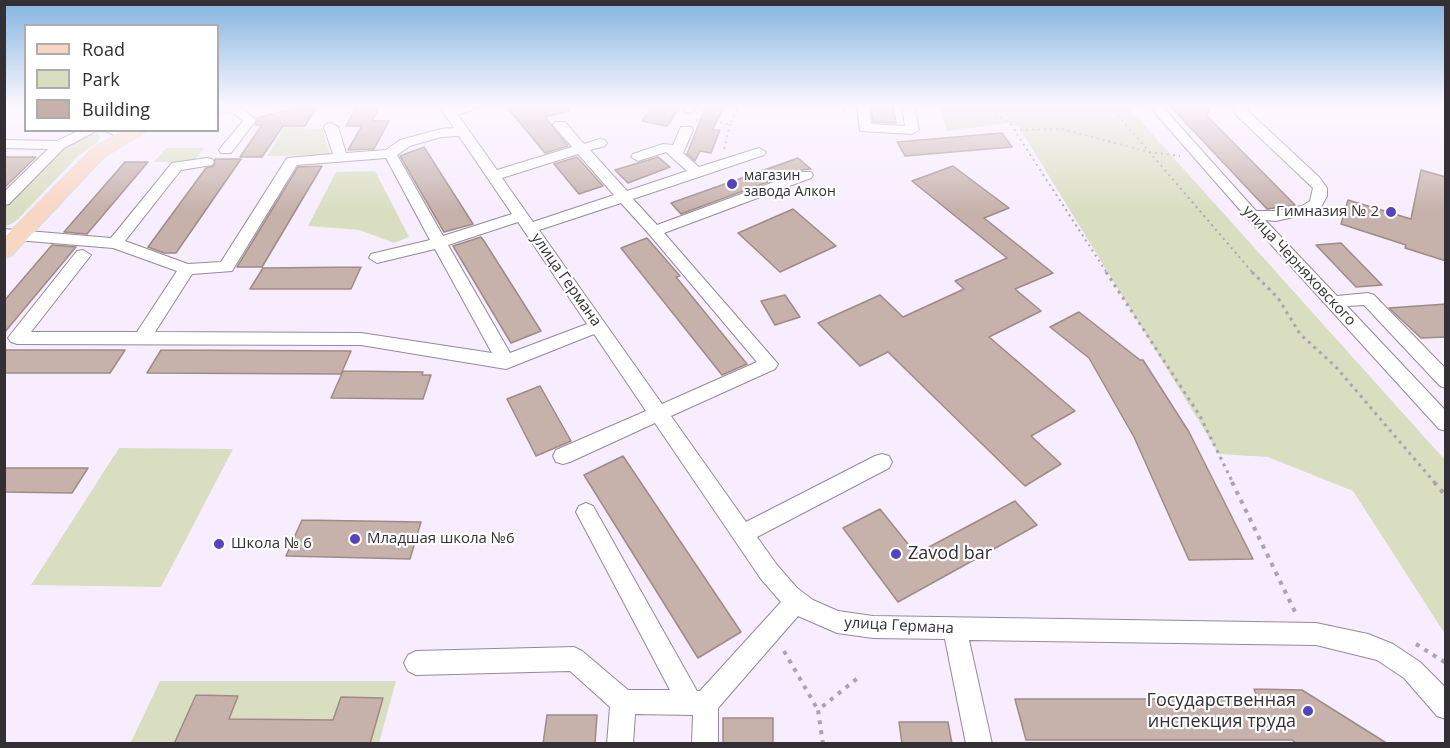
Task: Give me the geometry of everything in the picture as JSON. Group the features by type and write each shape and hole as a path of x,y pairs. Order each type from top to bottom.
{"main road":[{"path":"4,250 12,234 91,159 114,141"}],"street":[{"path":"4,201 59,145 68,141"},
{"path":"226,150 233,141"},
{"path":"335,141 341,158"},
{"path":"12,234 115,243 187,269 226,267 292,161 390,154 411,141"},
{"name":"улица Германа","path":"469,141 742,534 769,572 796,602 837,622 873,627 1316,634 1368,645 1385,652 1412,670 1446,707"},
{"path":"563,456 770,364 574,141"},
{"path":"676,154 681,141"},
{"name":"улица Черняховского","path":"1186,141 1446,424"},
{"path":"1252,215 1276,216 1307,210 1316,204 1320,196 1320,189 1271,141"},
{"path":"494,176 600,143"},
{"path":"4,144 59,145"},
{"path":"638,157 668,147 697,173"},
{"path":"377,258 624,197 759,152"},
{"path":"390,154 506,362"},
{"path":"115,243 177,166 207,162"},
{"path":"654,231 806,175"},
{"path":"83,255 16,338 361,339 506,362 598,326"},
{"path":"142,338 187,269"},
{"path":"1333,302 1368,299 1446,381"},
{"path":"742,534 882,462"},
{"path":"586,512 698,703 705,744"},
{"path":"416,663 574,659 623,702 698,703 796,602"},
{"path":"955,629 979,744"},
{"path":"620,744 623,702"}],"path":[{"path":"719,165 725,141"},
{"path":"1021,141 1200,416 1299,621"},
{"path":"1107,141 1149,152 1186,157"},
{"path":"1140,141 1242,262 1278,298 1300,334 1336,367 1446,496"},
{"path":"1416,644 1446,663"},
{"path":"784,651 819,710 823,744"},
{"path":"819,710 859,677"}],"green space":[{"path":"75,141 98,141 78,156 16,221 5,227 5,206 67,144"},
{"path":"276,141 326,141 330,155 267,156"},
{"path":"1028,141 1158,141 1445,460 1445,634 1353,491 1268,457 1219,454"},
{"path":"166,148 204,148 193,162 154,162"},
{"path":"375,171 409,237 394,243 360,230 308,226 336,172"},
{"path":"119,448 233,449 161,587 31,585"},
{"path":"160,681 396,681 379,743 130,744"}],"building":[{"path":"251,141 273,141 262,157 240,157"},
{"path":"353,141 378,141 374,149 348,150"},
{"path":"535,141 564,141 568,146 545,153"},
{"path":"692,141 716,141 711,153 700,151 695,161 687,154"},
{"path":"1008,141 1012,147 905,156 897,142"},
{"path":"1203,141 1232,141 1295,205 1267,209"},
{"path":"424,147 473,224 444,232 400,156"},
{"path":"4,157 36,157 4,188"},
{"path":"577,157 603,186 579,194 554,164"},
{"path":"658,157 670,167 628,183 615,170"},
{"path":"798,158 811,169 800,170 681,214 671,203"},
{"path":"215,159 241,159 176,253 164,253 148,247 206,168 214,166"},
{"path":"125,162 148,162 87,234 64,232"},
{"path":"322,166 262,267 237,267 298,167"},
{"path":"953,166 1009,208 984,218 1053,273 1015,289 1041,311 989,337 1075,411 1031,436 1061,464 1025,486 888,352 860,366 818,323 880,295 903,317 964,289 955,281 1007,258 912,181"},
{"path":"1421,170 1446,177 1446,261 1341,224 1348,200 1411,219"},
{"path":"793,209 836,246 780,272 738,233"},
{"path":"481,237 541,331 511,343 453,246"},
{"path":"647,238 680,276 676,277 747,364 722,375 621,248"},
{"path":"1341,243 1382,285 1356,287 1316,245"},
{"path":"52,245 76,247 4,333 4,301"},
{"path":"361,267 351,289 250,289 263,268"},
{"path":"785,295 800,317 775,325 761,301"},
{"path":"1446,304 1446,337 1421,338 1389,308"},
{"path":"1079,312 1143,360 1189,432 1253,559 1189,560 1134,437 1089,358 1050,327"},
{"path":"4,350 125,350 110,373 4,373"},
{"path":"161,350 351,351 341,374 147,373"},
{"path":"343,371 423,372 422,375 431,375 423,399 331,398"},
{"path":"540,386 571,441 536,456 507,399"},
{"path":"623,456 741,632 698,658 584,475"},
{"path":"4,468 88,468 72,493 4,492"},
{"path":"1015,501 1037,525 898,602 843,528 880,509 916,554"},
{"name":"Младшая школа №6","path":"302,520 421,522 410,559 286,556"},
{"path":"1254,689 1302,690 1388,744 1297,744 1292,740 1026,740 1015,699 1258,699"},
{"path":"196,695 238,696 229,719 333,720 341,697 383,698 370,744 174,744"},
{"path":"547,715 597,715 595,744 543,744"},
{"path":"723,718 773,718 773,744 723,744"},
{"path":"899,722 948,722 952,744 902,744"}],"place":[{"name":"магазин завода Алкон","path":"732,184"},
{"name":"Гимназия № 2","path":"1391,212"},
{"name":"Младшая школа №6","path":"355,539"},
{"name":"Школа № 6","path":"219,544"},
{"name":"Zavod bar","path":"896,554"},
{"name":"Государственная инспекция труда","path":"1308,711"}]}
